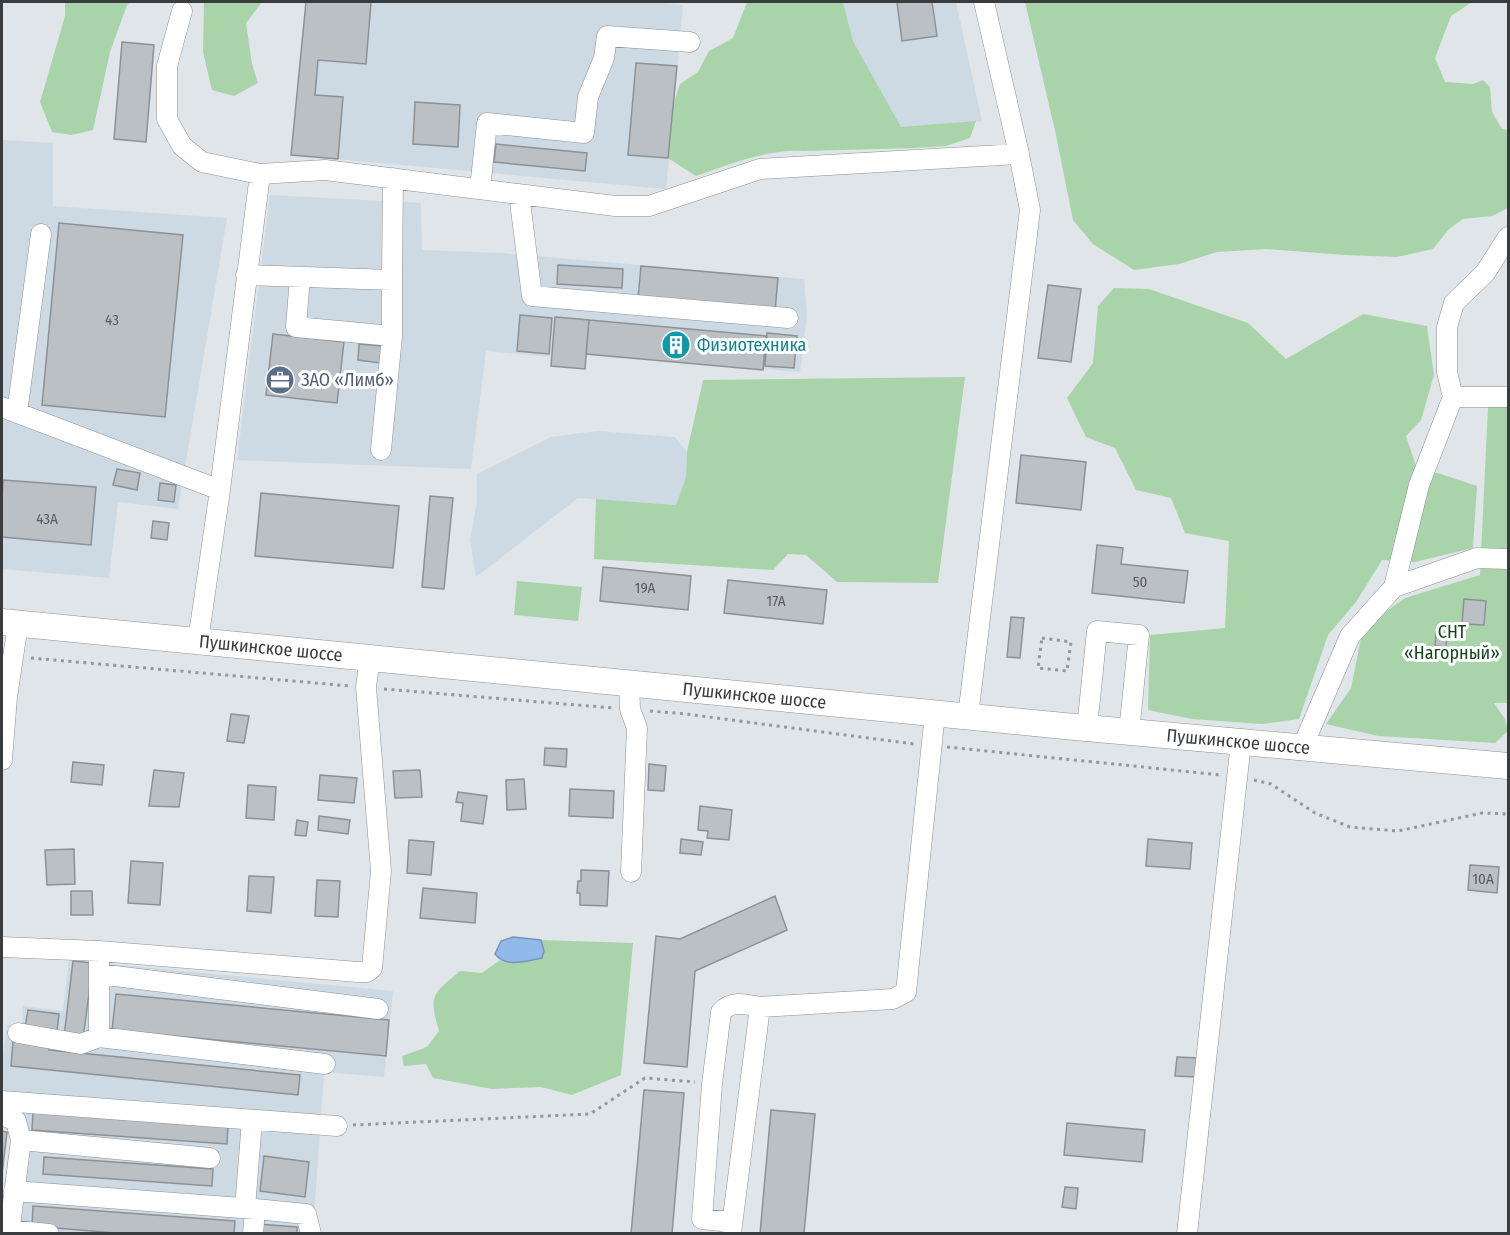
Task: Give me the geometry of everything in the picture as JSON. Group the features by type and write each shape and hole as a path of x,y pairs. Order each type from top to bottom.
{"main road":[{"name":"Пушкинское шоссе","path":"10,623 1087,728 1509,766"}],"street":[{"path":"968,716 1030,210 984,2"},
{"path":"182,11 167,66 167,119 182,146 202,162 260,174 325,170 615,206 649,206 760,169 1019,154"},
{"path":"480,189 487,123 584,133 588,97 604,58 607,36 690,42"},
{"path":"198,641 220,490 260,174"},
{"path":"381,450 392,336 393,178"},
{"path":"519,194 532,296 788,318"},
{"path":"41,234 9,410 220,490"},
{"path":"1302,748 1350,636 1394,587 1419,486 1453,397 1447,372 1447,327 1454,303 1485,273 1509,237"},
{"path":"246,275 392,280"},
{"path":"300,277 296,327 392,336"},
{"path":"1453,397 1509,397"},
{"path":"1394,587 1477,558 1509,559"},
{"path":"2,760 4,697 13,656 10,623"},
{"path":"1087,728 1097,631 1139,635 1129,732"},
{"path":"2,947 99,951 367,972 372,968 381,871 366,687 370,658"},
{"path":"629,683 630,709 637,728 631,872"},
{"path":"760,1007 731,1228 702,1219 712,1084 721,1012 725,1006 739,1003 760,1007 893,999 906,992 935,713"},
{"path":"1187,1233 1241,742"},
{"path":"99,951 99,1038"},
{"path":"99,974 378,1009"},
{"path":"18,1033 81,1044 99,1038 325,1065"},
{"path":"2,1101 337,1126"},
{"path":"2,1115 16,1121 21,1140 9,1232 49,1233"},
{"path":"252,1120 250,1209 253,1233"},
{"path":"21,1140 210,1158"},
{"path":"15,1191 306,1214 311,1233"}],"path":[{"path":"1042,639 1071,642 1067,671 1038,668 1042,639"},
{"path":"13,656 686,714 932,746 1237,777 1271,784 1315,813 1350,827 1398,831 1482,813 1509,814"},
{"path":"337,1126 590,1114 645,1078 712,1084"}],"shaded area":[{"path":"306,2 648,2 683,5 666,189 291,155"},
{"path":"843,2 956,2 982,121 901,128 853,41"},
{"path":"2,140 53,143 53,206 227,218 178,509 118,502 109,578 2,569"},
{"path":"270,195 421,203 422,250 500,253 804,279 807,315 800,372 587,354 585,369 551,366 551,357 486,351 471,469 237,460"},
{"path":"597,431 675,437 687,452 686,477 676,505 578,498 476,577 470,540 477,502 477,474 551,437"},
{"path":"69,960 393,991 384,1077 324,1072 313,1233 20,1233 28,1146 23,1116 4,1092 2,1065 7,1025 22,1025 23,1006 63,1011"}],"green space":[{"path":"65,2 131,2 127,5 110,52 93,130 71,135 52,132 40,102 65,16"},
{"path":"204,2 262,2 246,23 252,64 258,83 234,96 212,90 203,52"},
{"path":"747,2 843,2 853,41 901,127 976,121 970,138 946,146 777,152 749,158 696,176 668,158 673,105 680,84 698,72 709,51 733,38"},
{"path":"1025,2 1472,2 1451,16 1435,58 1445,82 1473,84 1483,80 1490,87 1492,112 1502,129 1508,130 1508,208 1492,216 1463,219 1449,229 1433,249 1397,257 1266,249 1217,252 1179,264 1134,270 1093,244 1073,220"},
{"path":"1114,288 1149,289 1248,323 1286,359 1363,314 1427,326 1434,375 1421,420 1406,436 1417,469 1477,486 1473,548 1415,562 1382,560 1356,602 1328,635 1299,719 1262,724 1192,719 1148,710 1150,635 1225,628 1229,541 1185,533 1171,498 1136,490 1115,448 1086,437 1067,398 1093,363 1098,306"},
{"path":"965,377 938,583 837,582 806,555 788,554 773,570 594,559 596,499 676,505 686,477 687,452 703,380"},
{"name":"СНТ «Нагорный»","path":"1508,406 1508,703 1494,703 1505,719 1508,731 1495,743 1378,736 1326,724 1351,688 1363,628 1405,598 1480,575 1488,407"},
{"path":"517,581 582,587 578,621 514,615"},
{"path":"541,940 633,943 621,1075 572,1095 541,1087 492,1089 433,1078 426,1064 404,1066 402,1056 427,1047 439,1031 434,1002 435,996 444,985 460,971 482,973 500,960 521,961 541,958 544,951"}],"water":[{"path":"513,937 541,940 544,951 542,958 510,962 495,954 501,941"}],"building":[{"path":"306,2 371,2 366,64 318,60 315,95 343,97 338,159 291,155"},
{"path":"897,2 932,2 937,36 902,41"},
{"path":"122,42 154,45 146,142 114,139"},
{"path":"636,63 677,66 668,158 628,155"},
{"path":"415,102 460,105 458,147 413,144"},
{"path":"496,144 587,153 585,171 494,162"},
{"path":"59,223 183,235 165,417 42,405"},
{"path":"558,265 623,269 622,288 557,284"},
{"path":"641,266 778,278 775,311 638,298"},
{"path":"1048,285 1081,289 1071,362 1038,358"},
{"path":"520,315 552,318 549,354 517,351"},
{"path":"555,317 589,320 585,369 551,366"},
{"name":"Физиотехника","path":"589,320 766,336 763,370 586,354"},
{"path":"767,333 797,336 794,368 765,366"},
{"path":"273,334 344,342 337,403 266,395"},
{"path":"359,344 382,346 381,363 358,360"},
{"path":"1021,455 1086,462 1081,510 1016,503"},
{"path":"117,469 140,473 137,490 113,485"},
{"path":"3,480 96,487 91,545 2,537"},
{"path":"160,483 176,485 174,502 158,500"},
{"path":"261,493 399,506 393,568 255,556"},
{"path":"430,496 453,498 444,589 422,587"},
{"path":"153,521 169,523 167,540 151,538"},
{"path":"1097,545 1123,548 1121,564 1188,571 1184,603 1092,593"},
{"path":"603,567 691,576 688,610 600,601"},
{"path":"728,580 827,590 823,624 724,613"},
{"path":"1464,599 1486,601 1484,625 1462,624"},
{"path":"1011,617 1024,618 1020,658 1007,657"},
{"path":"1436,632 1447,633 1446,647 1435,646"},
{"path":"231,714 249,716 244,743 227,741"},
{"path":"545,748 567,749 566,767 544,765"},
{"path":"73,762 104,765 102,785 71,782"},
{"path":"649,764 666,766 664,791 648,790"},
{"path":"154,770 184,773 179,807 149,806"},
{"path":"420,770 422,797 395,798 393,771"},
{"path":"320,775 357,778 354,803 318,800"},
{"path":"524,779 526,809 507,810 506,780"},
{"path":"248,785 276,787 274,820 246,818"},
{"path":"570,789 614,791 613,818 569,816"},
{"path":"458,792 487,796 483,824 461,821 463,803 456,802"},
{"path":"700,806 732,810 729,840 707,838 708,831 698,830"},
{"path":"319,816 350,820 348,834 318,830"},
{"path":"297,820 308,822 306,836 295,835"},
{"path":"681,839 703,842 701,855 680,853"},
{"path":"1148,839 1192,843 1190,869 1146,866"},
{"path":"409,840 434,842 431,875 407,873"},
{"path":"74,849 75,884 47,885 45,850"},
{"path":"131,861 163,863 160,905 128,903"},
{"path":"1470,865 1499,867 1497,893 1468,890"},
{"path":"581,870 609,871 607,906 580,905 580,893 577,893 578,881 581,881"},
{"path":"249,876 274,877 271,913 247,911"},
{"path":"317,880 340,881 338,917 315,916"},
{"path":"423,888 477,893 475,923 420,918"},
{"path":"71,891 92,891 93,915 71,915"},
{"path":"775,896 787,930 695,971 687,1067 644,1063 656,936 680,939"},
{"path":"73,961 93,963 83,1039 64,1037"},
{"path":"116,994 389,1020 386,1056 112,1030"},
{"path":"28,1010 59,1014 57,1031 25,1027"},
{"path":"13,1041 49,1044 49,1050 300,1075 298,1095 11,1066"},
{"path":"1177,1057 1199,1058 1197,1077 1175,1076"},
{"path":"644,1090 684,1093 672,1234 631,1234"},
{"path":"771,1110 815,1114 804,1234 760,1234"},
{"path":"33,1111 228,1125 227,1144 32,1130"},
{"path":"1067,1123 1145,1130 1142,1162 1064,1155"},
{"path":"2,1131 7,1132 2,1174"},
{"path":"264,1156 309,1162 305,1197 260,1191"},
{"path":"44,1157 213,1169 212,1186 43,1174"},
{"path":"1065,1187 1078,1188 1076,1209 1062,1207"},
{"path":"33,1206 235,1221 234,1234 127,1234 32,1226"},
{"path":"258,1224 297,1227 297,1234 258,1234"}],"place":[{"name":"Физиотехника","path":"676,345"},
{"name":"ЗАО «Лимб»","path":"280,380"}]}
